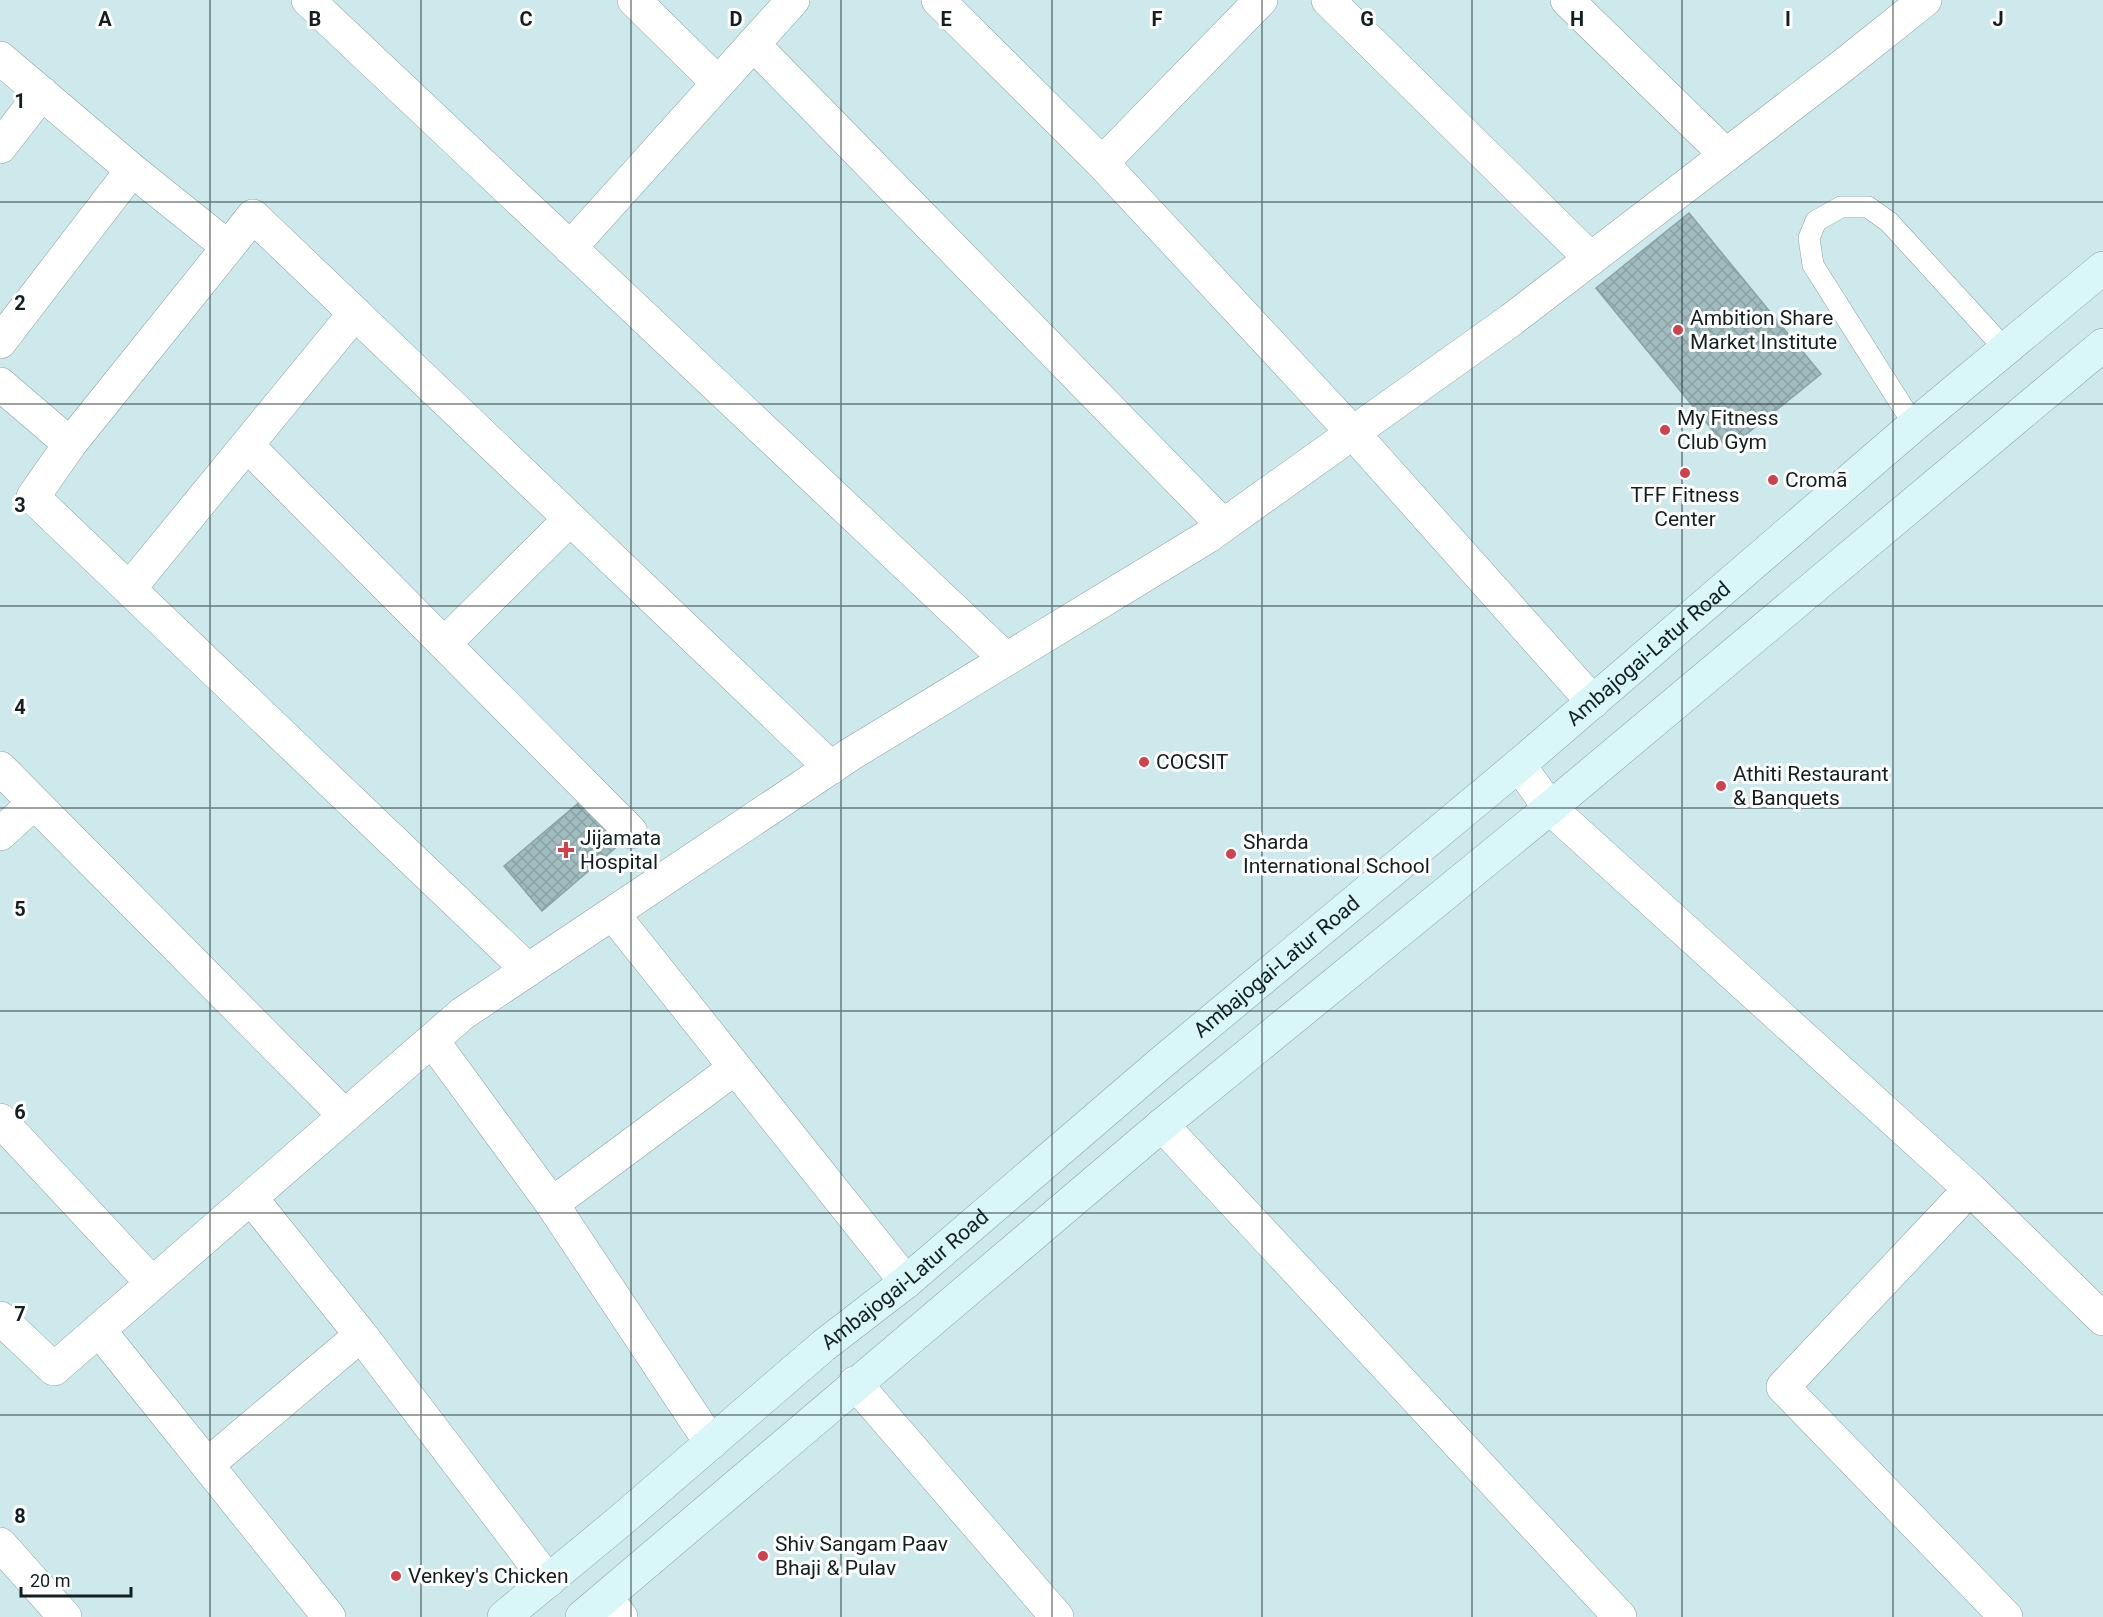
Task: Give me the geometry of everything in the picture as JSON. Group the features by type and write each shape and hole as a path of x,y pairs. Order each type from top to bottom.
{"main road":[{"name":"Ambajogai-Latur Road","path":"504,1617 823,1346 906,1282 1161,1062 1519,765 1914,424 2103,269"},
{"path":"603,1611 855,1383 1162,1125 1550,808 2103,345"}],"street":[{"path":"308,0 1006,659"},
{"path":"634,0 718,83"},
{"path":"570,248 793,0"},
{"path":"938,0 1102,163 1353,433 1593,702"},
{"path":"1102,163 1261,0"},
{"path":"1328,0 1591,259"},
{"path":"1567,0 1726,155"},
{"path":"0,1318 54,1369 462,1014 831,768 1207,537 1511,320 1925,0"},
{"path":"753,44 1223,525"},
{"path":"0,58 132,170 228,247"},
{"path":"0,147 42,93"},
{"path":"0,342 132,170"},
{"path":"528,970 33,497 70,444 253,216 831,768"},
{"path":"129,589 355,313"},
{"path":"0,384 70,444"},
{"path":"247,444 631,831"},
{"path":"445,644 570,519"},
{"path":"1519,765 1550,808 1970,1189 2103,1319"},
{"path":"0,768 345,1116"},
{"path":"0,834 34,803"},
{"path":"613,914 906,1282"},
{"path":"432,1040 552,1204 711,1443"},
{"path":"552,1204 735,1068"},
{"path":"0,1120 152,1283"},
{"path":"1162,1125 1620,1617"},
{"path":"1970,1189 1783,1387 2006,1617"},
{"path":"251,1198 361,1335 548,1581"},
{"path":"99,1330 329,1617"},
{"path":"207,1465 361,1335"},
{"path":"855,1383 1057,1617"},
{"path":"0,1544 65,1617"}],"lane":[{"path":"1914,424 1813,265 1809,238 1816,221 1841,207 1868,207 1889,222 2005,349"}],"building":[{"path":"1689,213 1821,374 1728,449 1596,288"},
{"path":"582,800 620,844 542,911 504,866"}],"place":[{"name":"Ambition Share Market Institute","path":"1678,330"},
{"name":"My Fitness Club Gym","path":"1665,430"},
{"name":"TFF Fitness Center","path":"1685,473"},
{"name":"Cromā","path":"1773,480"},
{"name":"COCSIT","path":"1144,762"},
{"name":"Athiti Restaurant & Banquets","path":"1721,786"},
{"name":"Jijamata Hospital","path":"566,850"},
{"name":"Sharda International School","path":"1231,854"},
{"name":"Shiv Sangam Paav Bhaji & Pulav","path":"763,1556"},
{"name":"Venkey's Chicken","path":"396,1576"}]}
